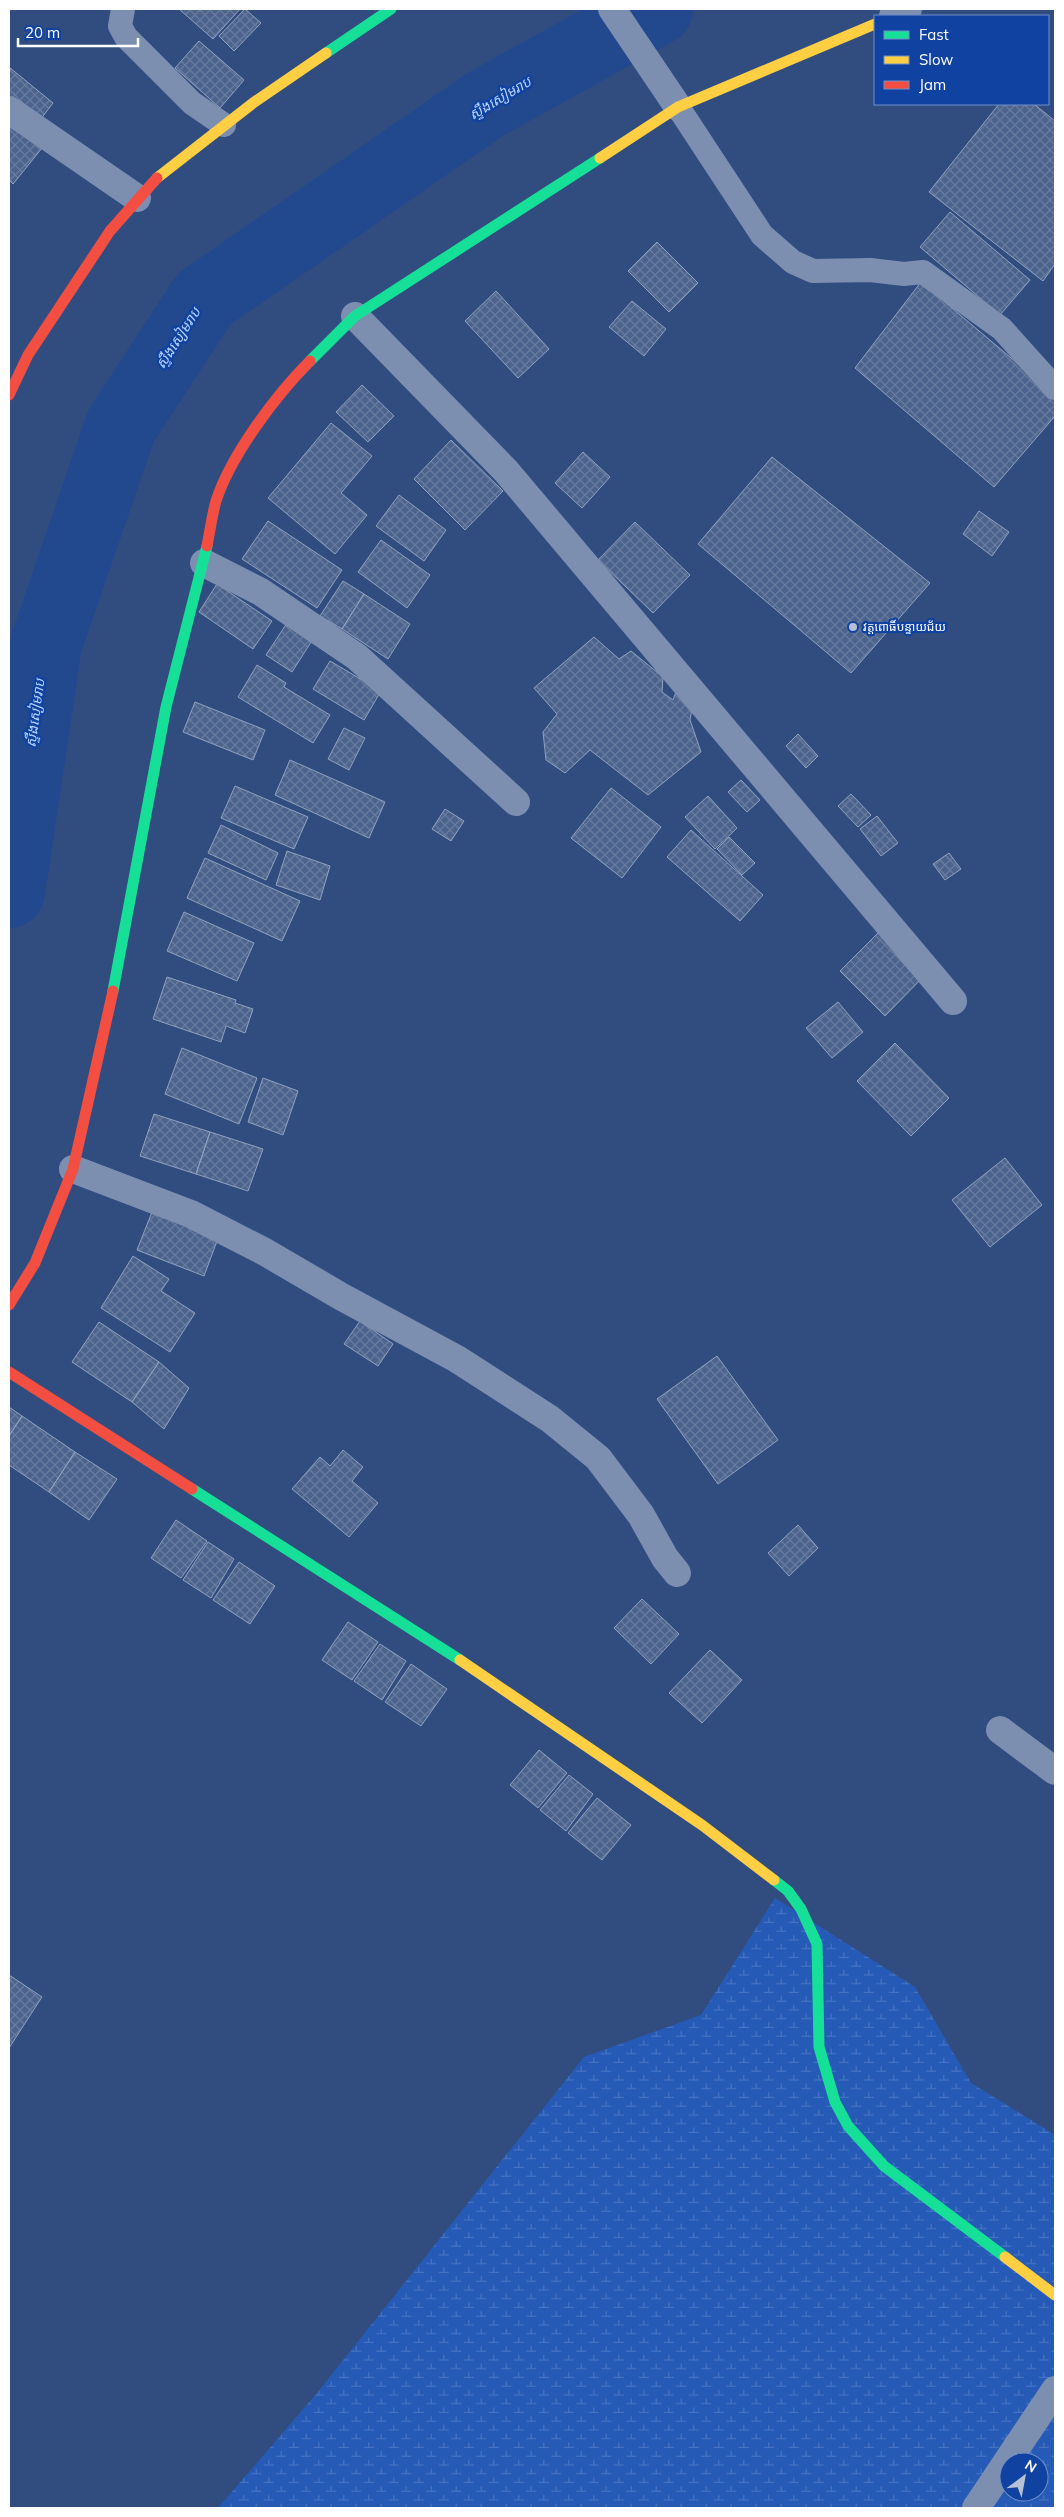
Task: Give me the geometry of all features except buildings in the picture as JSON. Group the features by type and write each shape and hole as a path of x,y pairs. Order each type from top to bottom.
{"street":[{"path":"9,395 28,355 110,231 137,198 160,175 253,103 391,9"},
{"path":"612,9 678,107"},
{"path":"895,15 908,9"},
{"path":"9,1305 35,1263 73,1169 112,998 166,707 204,563 216,502 229,469 266,414 300,371 355,316 678,107 874,24"},
{"path":"9,110 137,198"},
{"path":"355,316 506,471 953,1001"},
{"path":"204,563 260,592 357,656 516,802"},
{"path":"73,1169 192,1214 265,1252 342,1297 457,1359 550,1418 598,1458 640,1515 665,1558 677,1573"},
{"path":"9,1372 448,1652 702,1825 788,1891 800,1909 817,1944 819,2047 835,2102 848,2126 884,2166 1055,2295"},
{"path":"1000,1730 1055,1771"},
{"path":"976,2508 1055,2390"}],"lane":[{"path":"124,9 120,26 126,37 192,103 224,125"},
{"path":"678,107 762,235 793,262 813,270 870,270 904,274 923,272 1002,329 1055,388"}],"green space":[{"path":"775,1898 915,1987 971,2083 1055,2135 1055,2508 218,2508 317,2393 584,2057 701,2015"}],"waterway":[{"name":"ស្ទឹងសៀមរាប","path":"9,892 46,644 121,426 204,299 486,104 657,9"}],"traffic: fast":[{"path":"326,53 391,9"},
{"path":"310,361 355,316 600,158"},
{"path":"113,991 166,707 207,546"},
{"path":"192,1489 460,1660"},
{"path":"774,1880 788,1891 801,1909 817,1944 819,2047 835,2102 848,2126 884,2166 1005,2257"}],"traffic: slow":[{"path":"600,158 678,107 874,24"},
{"path":"157,178 253,103 326,53"},
{"path":"460,1660 702,1825 774,1880"},
{"path":"1005,2257 1055,2295"}],"traffic: jam":[{"path":"9,395 28,355 110,231 157,178"},
{"path":"207,546 216,501 232,464 269,408 310,361"},
{"path":"9,1305 35,1263 73,1169 113,991"},
{"path":"9,1372 192,1489"}],"place":[{"name":"វត្តពោធិ៍បន្ទាយជ័យ","path":"853,627"}]}
